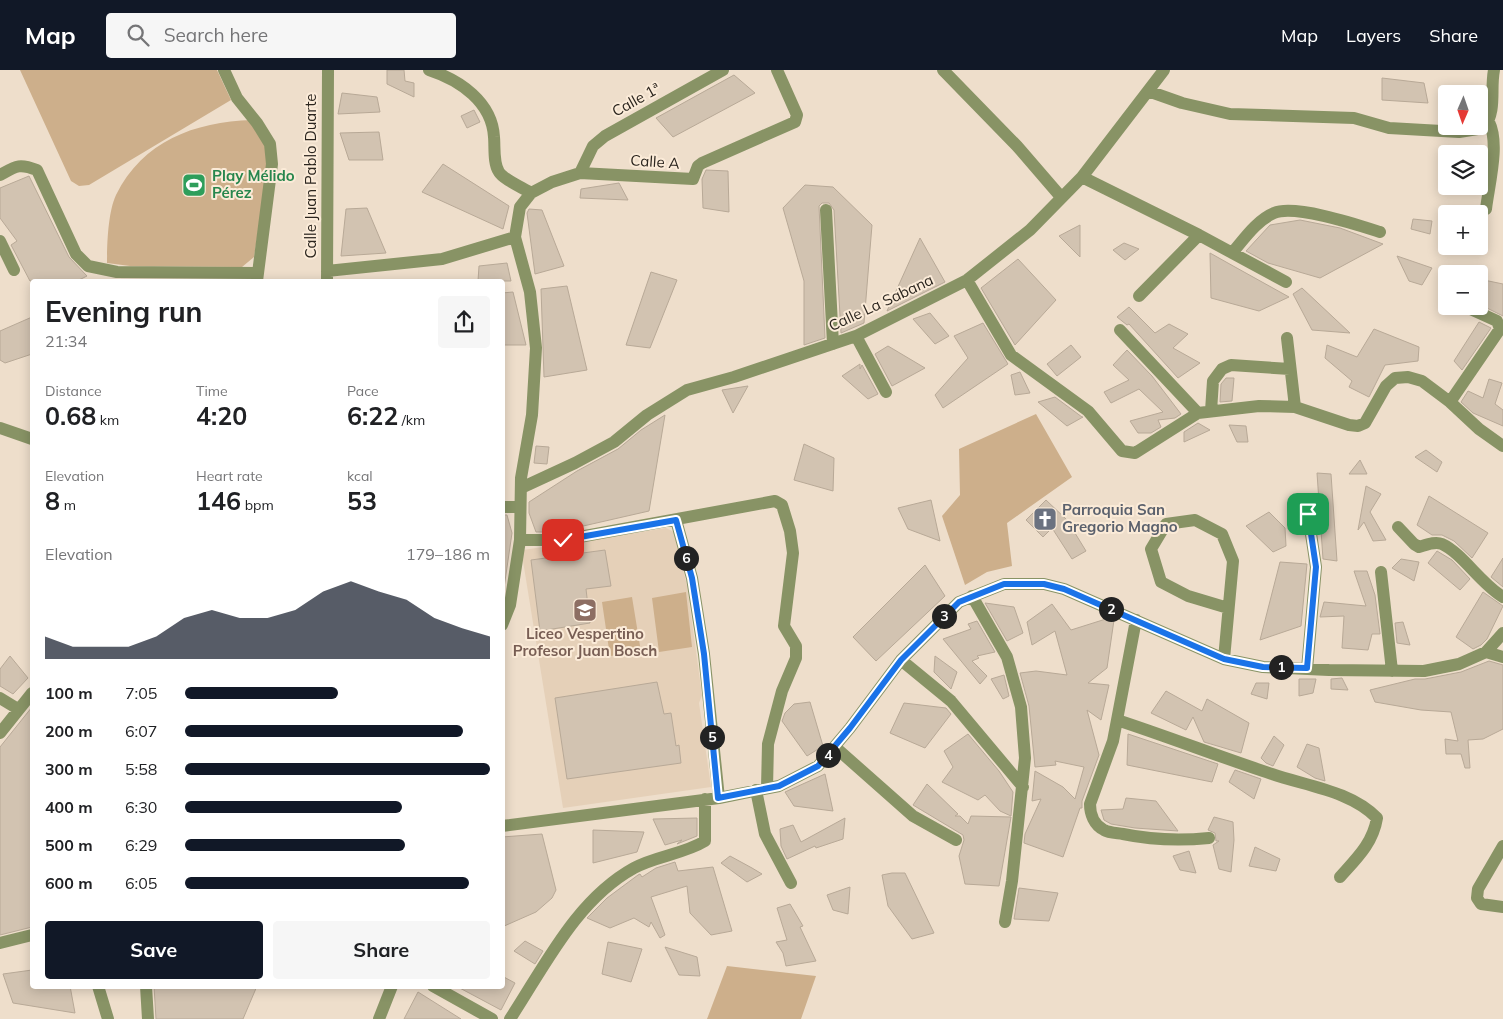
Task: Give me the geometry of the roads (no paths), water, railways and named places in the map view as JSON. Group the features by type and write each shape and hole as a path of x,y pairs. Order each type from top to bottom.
{"street":[{"path":"0,175 16,166 24,165 37,170 76,254 88,266 117,272 257,277 272,164 270,144 257,123 237,98 224,70"},
{"name":"Calle Juan Pablo Duarte","path":"327,276 328,70"},
{"path":"429,70 449,76 483,103 494,133 499,173 531,193"},
{"name":"Calle 1ª","path":"580,173 593,146 605,136 723,70"},
{"name":"Calle A","path":"580,173 693,179 698,166 702,163 795,122 797,115 777,70"},
{"path":"943,70 1017,146 1060,197"},
{"name":"Calle La Sabana","path":"521,488 575,463 614,442 647,415 687,390 856,336 967,280 1030,230 1060,197 1082,177 1164,70"},
{"path":"1486,205 1494,142 1493,130 1488,122 1491,116 1494,70"},
{"path":"1148,91 1182,103 1230,114 1354,118 1389,128 1438,131"},
{"path":"505,618 510,605 520,540 521,488 532,415 536,348 530,292 515,237 520,207 531,193 552,182 580,173"},
{"path":"1082,177 1199,235 1286,282"},
{"path":"826,210 833,344"},
{"path":"1232,253 1263,220 1279,211 1341,219 1380,232"},
{"path":"1139,296 1199,235"},
{"path":"327,276 442,259 515,237"},
{"path":"0,241 14,270"},
{"path":"967,280 1012,355 1088,411 1122,451 1135,453 1204,412 1259,406 1295,407 1348,425 1358,426 1365,423 1386,386 1395,378 1408,376 1422,381 1450,402 1479,429 1503,446"},
{"path":"1450,402 1500,329 1497,321 1484,315"},
{"path":"1120,330 1204,412"},
{"path":"856,336 886,392"},
{"path":"1287,338 1295,407"},
{"path":"1204,412 1214,381 1222,369 1231,365 1290,369"},
{"path":"0,428 30,438"},
{"path":"520,540 563,540 775,501 782,505 790,531 793,553 784,626 796,646 796,658 782,691 768,744 761,789 765,834 790,883"},
{"path":"505,507 520,507"},
{"path":"1307,668 1316,567 1308,514"},
{"path":"676,520 692,578 704,654 718,798"},
{"path":"1224,659 1233,561 1222,534 1195,520 1166,524 1151,549 1161,582 1188,596 1228,608"},
{"path":"1398,528 1419,547 1434,543 1442,544 1483,582 1503,597"},
{"path":"1381,572 1392,671"},
{"path":"505,826 718,798 779,786 818,766 835,747 901,660 959,602 1004,584 1044,584 1082,596 1224,659 1263,667 1424,671 1459,664 1486,652 1503,633"},
{"path":"972,596 995,633 1007,657 1016,680 1022,706 1025,758 1023,786 1005,922"},
{"path":"1136,620 1117,720 1110,749 1090,804 1090,813 1104,830 1149,839 1184,840 1209,838"},
{"path":"1486,652 1503,657"},
{"path":"901,660 951,701 1023,786"},
{"path":"0,733 30,695"},
{"path":"0,698 18,710"},
{"path":"1117,720 1353,800 1371,811 1377,818 1375,829 1368,844 1340,877"},
{"path":"835,747 914,816 956,840"},
{"path":"510,1019 578,914 608,887 634,868 705,841 705,799"},
{"path":"1503,846 1478,889 1477,898 1481,904 1503,907"},
{"path":"0,943 30,936"},
{"path":"99,989 108,1019"},
{"path":"146,989 148,1019"},
{"path":"379,1019 391,989"},
{"path":"438,989 492,1019"}],"place":[{"name":"Play Mélido Pérez","path":"194,185"},
{"name":"Parroquia San Gregorio Magno","path":"1045,519"},
{"name":"Liceo Vespertino Profesor Juan Bosch","path":"585,610"}]}
